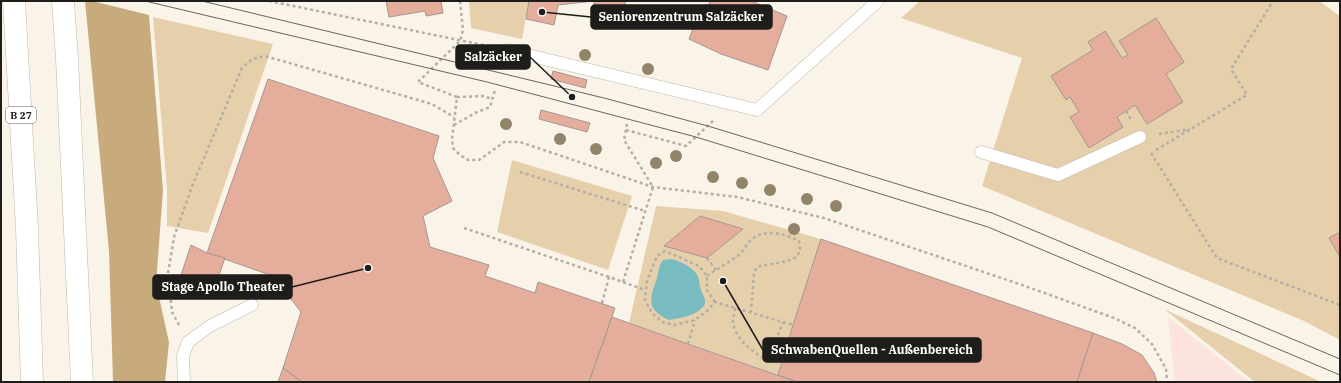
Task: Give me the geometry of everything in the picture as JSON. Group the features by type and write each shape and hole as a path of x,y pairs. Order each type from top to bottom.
{"highway":[{"name":"B 27","path":"14,1 27,228 32,382"},
{"path":"63,1 82,382"}],"lane":[{"path":"507,50 757,110 878,1"},
{"path":"981,152 1058,175 1140,137"},
{"path":"184,382 183,356 188,342 210,326 252,305"}],"path":[{"path":"269,1 507,50"},
{"path":"460,1 463,30 460,41 418,82 457,97 483,96 492,99"},
{"path":"1272,1 1231,69 1247,95 1150,153 1217,258 1340,305"},
{"path":"188,342 172,312 169,294 168,273 174,236 193,184 242,68 247,62 254,58 265,56 432,104 454,117"},
{"path":"454,125 475,113 490,107 494,90"},
{"path":"457,97 452,139 453,148 468,160 479,160 504,142 520,142 653,187 738,197 824,218 1025,286 1114,318 1135,328 1152,344 1166,368 1167,382"},
{"path":"1126,111 1130,118"},
{"path":"626,130 686,146 718,116"},
{"path":"627,124 624,140 653,187"},
{"path":"520,172 645,211"},
{"path":"623,282 653,187"},
{"path":"464,228 645,290"},
{"path":"707,276 741,253 750,241 758,236 769,233 781,233 799,241 800,248 798,256 790,261 780,264 766,264 757,267 753,278 751,312"},
{"path":"715,302 707,311 695,320 674,325 662,322 652,313 645,300 647,281 657,256 665,251 699,266 707,276 707,290 715,302 793,325"},
{"path":"708,258 716,270"},
{"path":"602,303 609,277"},
{"path":"735,307 733,321 737,332 745,344 754,353 768,361 783,322"},
{"path":"688,344 695,320"}],"shaded area":[{"path":"85,1 92,1 149,15 163,190 156,284 169,342 165,382 113,382 109,251"},
{"path":"469,1 529,1 522,39 471,28"},
{"path":"920,1 1319,1 1340,16 1340,340 1304,321 982,186 1022,58 901,18"},
{"path":"153,17 273,44 208,233 167,226 167,190"},
{"path":"512,160 632,196 608,270 497,232"},
{"path":"656,206 723,211 821,239 778,375 629,323"},
{"path":"1164,309 1317,380 1317,382 1255,382"},
{"path":"1168,317 1249,382 1175,382"}],"water":[{"path":"671,259 693,269 699,278 700,288 705,298 705,303 696,313 669,320 656,312 651,302 651,297 661,262 663,260"}],"building":[{"path":"386,1 441,1 443,13 426,16 425,11 389,17"},
{"path":"529,1 594,1 558,5 554,25 526,19"},
{"path":"594,1 625,1 626,16 597,20"},
{"path":"710,1 751,1 787,16 768,70 721,54 689,39 702,6 708,7"},
{"path":"1156,18 1184,62 1166,74 1183,102 1147,124 1135,105 1117,117 1123,127 1089,148 1070,117 1079,112 1070,97 1066,100 1051,76 1093,50 1088,42 1105,31 1122,58 1128,55 1119,41"},
{"path":"553,71 587,80 585,88 551,79"},
{"path":"268,79 439,136 433,158 452,201 423,216 430,247 489,265 485,276 535,293 538,282 615,308 589,382 302,382 283,368 301,312 273,276 207,253"},
{"path":"541,110 590,123 587,132 539,119"},
{"path":"700,216 743,229 707,258 664,246"},
{"path":"1340,232 1340,257 1329,238"},
{"path":"821,239 1093,333 1077,382 797,382 778,375"},
{"path":"191,245 207,253 225,258 213,292 179,281"},
{"path":"612,317 688,344 797,382 589,382"},
{"path":"1093,333 1122,344 1142,355 1154,373 1157,382 1077,382"},
{"path":"283,368 302,382 278,382"}],"tram line":[{"path":"145,1 487,82 696,137 988,227 1340,375"},
{"path":"202,1 604,98 708,126 992,213 1340,359"}],"place":[{"name":"Seniorenzentrum Salzäcker","path":"542,12"},
{"name":"Salzäcker","path":"572,97"},
{"name":"Stage Apollo Theater","path":"368,268"},
{"name":"SchwabenQuellen - Außenbereich","path":"723,281"}]}
